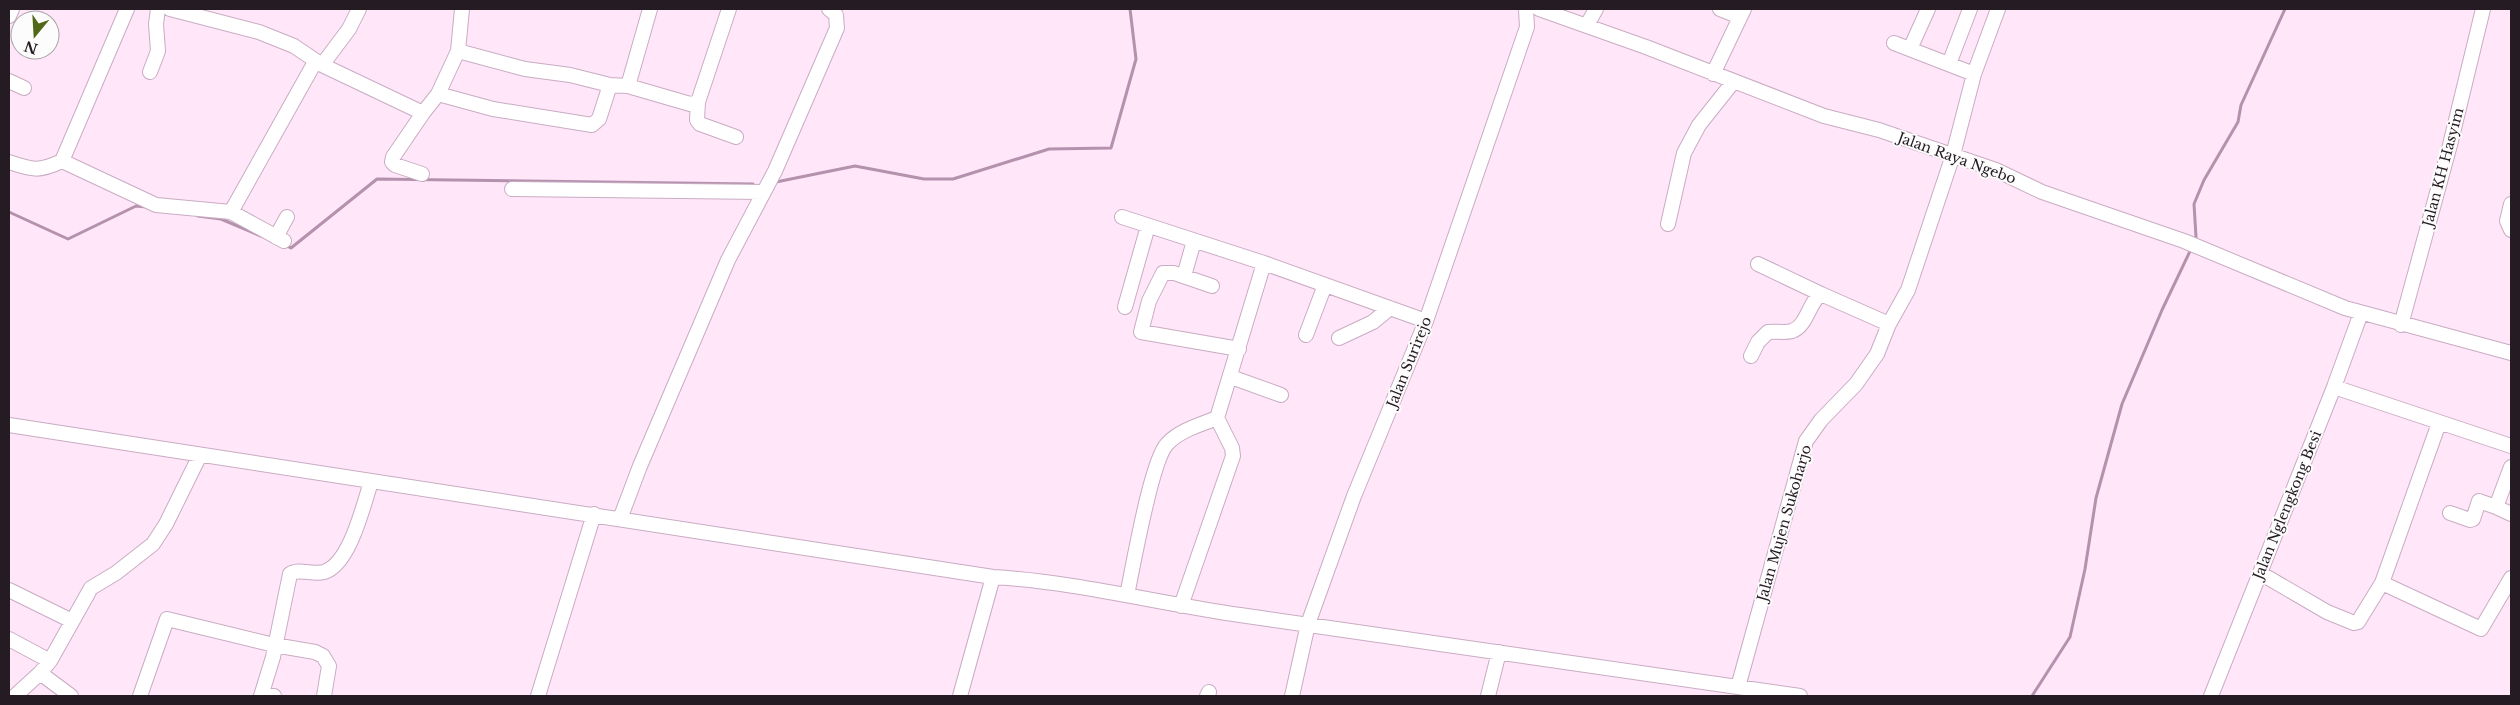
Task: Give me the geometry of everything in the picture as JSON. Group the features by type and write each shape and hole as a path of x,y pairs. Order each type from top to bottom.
{"street":[{"path":"9,16 12,9"},
{"path":"9,162 34,170 46,168 62,161 126,9"},
{"path":"150,72 158,51 156,24 158,9"},
{"path":"170,9 258,32 294,46 319,64 423,113"},
{"path":"231,212 319,64 349,29 359,9"},
{"path":"422,174 395,165 392,162 392,157 438,94 458,51 462,9"},
{"path":"628,86 650,9"},
{"path":"729,9 698,102 697,120 700,124 736,137"},
{"path":"620,519 640,466 728,260 775,171 837,28 836,16 829,9"},
{"name":"Jalan Surirejo","path":"1292,696 1308,624 1354,496 1426,321 1527,27 1526,9"},
{"path":"1587,26 1596,9"},
{"path":"1713,74 1742,13 1720,9"},
{"path":"1910,49 1928,9"},
{"path":"1949,64 1970,9"},
{"name":"Jalan Mujen Sukoharjo","path":"1738,687 1806,442 1821,420 1856,384 1877,354 1889,324 1908,290 1953,155 1974,74 1998,9"},
{"name":"Jalan KH Hasyim","path":"2401,324 2450,145 2483,9"},
{"path":"1527,27 1544,10"},
{"name":"Jalan Raya Ngebo","path":"1544,10 1824,116 1879,130 1996,170 2042,192 2184,241 2361,313 2511,353"},
{"path":"1894,44 1974,74"},
{"path":"458,51 525,69 570,74 610,85 628,86 685,103 698,102"},
{"path":"9,81 24,88"},
{"path":"1668,224 1684,153 1699,125 1734,81"},
{"path":"438,94 493,108 592,125 599,119 610,85"},
{"path":"62,161 156,205 231,212 280,239 287,217"},
{"path":"512,189 764,192"},
{"path":"2511,204 2507,221 2511,230"},
{"path":"1122,217 1264,263 1426,321"},
{"path":"1125,307 1148,226"},
{"path":"1184,276 1194,241"},
{"path":"1181,606 1233,456 1232,448 1217,418 1231,377 1264,263"},
{"path":"1758,264 1889,324"},
{"path":"1212,286 1168,271 1159,277 1142,322 1141,332 1239,349"},
{"path":"1306,335 1325,285"},
{"path":"1751,356 1758,342 1768,332 1791,331 1799,327 1816,297 1821,294"},
{"path":"1339,338 1373,322 1390,308"},
{"name":"Jalan Nglengkong Besi","path":"2211,696 2334,387 2361,313"},
{"path":"1231,377 1281,395"},
{"path":"2334,387 2511,446"},
{"path":"1126,595 1152,481 1165,446 1178,434 1217,418"},
{"path":"2260,573 2327,612 2354,624 2358,622 2382,583 2440,423"},
{"path":"9,426 371,482 594,514 993,577 1034,580 1181,606 1800,696"},
{"path":"15,696 50,661 91,588 116,573 153,544 166,524 200,455"},
{"path":"2496,508 2511,467"},
{"path":"266,696 274,645 290,574 296,571 324,572 336,566 348,547 371,482"},
{"path":"2450,512 2470,520 2473,519 2479,501 2511,514"},
{"path":"538,696 594,514"},
{"path":"960,696 993,577"},
{"path":"2382,583 2481,629 2511,578"},
{"path":"10,594 72,620"},
{"path":"140,696 168,619 274,645 315,652 323,656 329,666 324,696"},
{"path":"9,639 50,661"},
{"path":"1488,696 1499,652"},
{"path":"40,673 71,696"}],"waterway":[{"path":"776,182 855,166 924,179 953,179 1049,149 1111,148 1136,59 1130,9"},
{"path":"2194,241 2196,237 2194,204 2204,180 2238,122 2241,105 2285,9"},
{"path":"285,245 291,248 377,179 753,184"},
{"path":"9,212 68,239 136,206 147,207"},
{"path":"198,216 221,219 261,236"},
{"path":"2032,696 2070,637 2085,569 2096,498 2122,404 2162,310 2192,247"}]}
